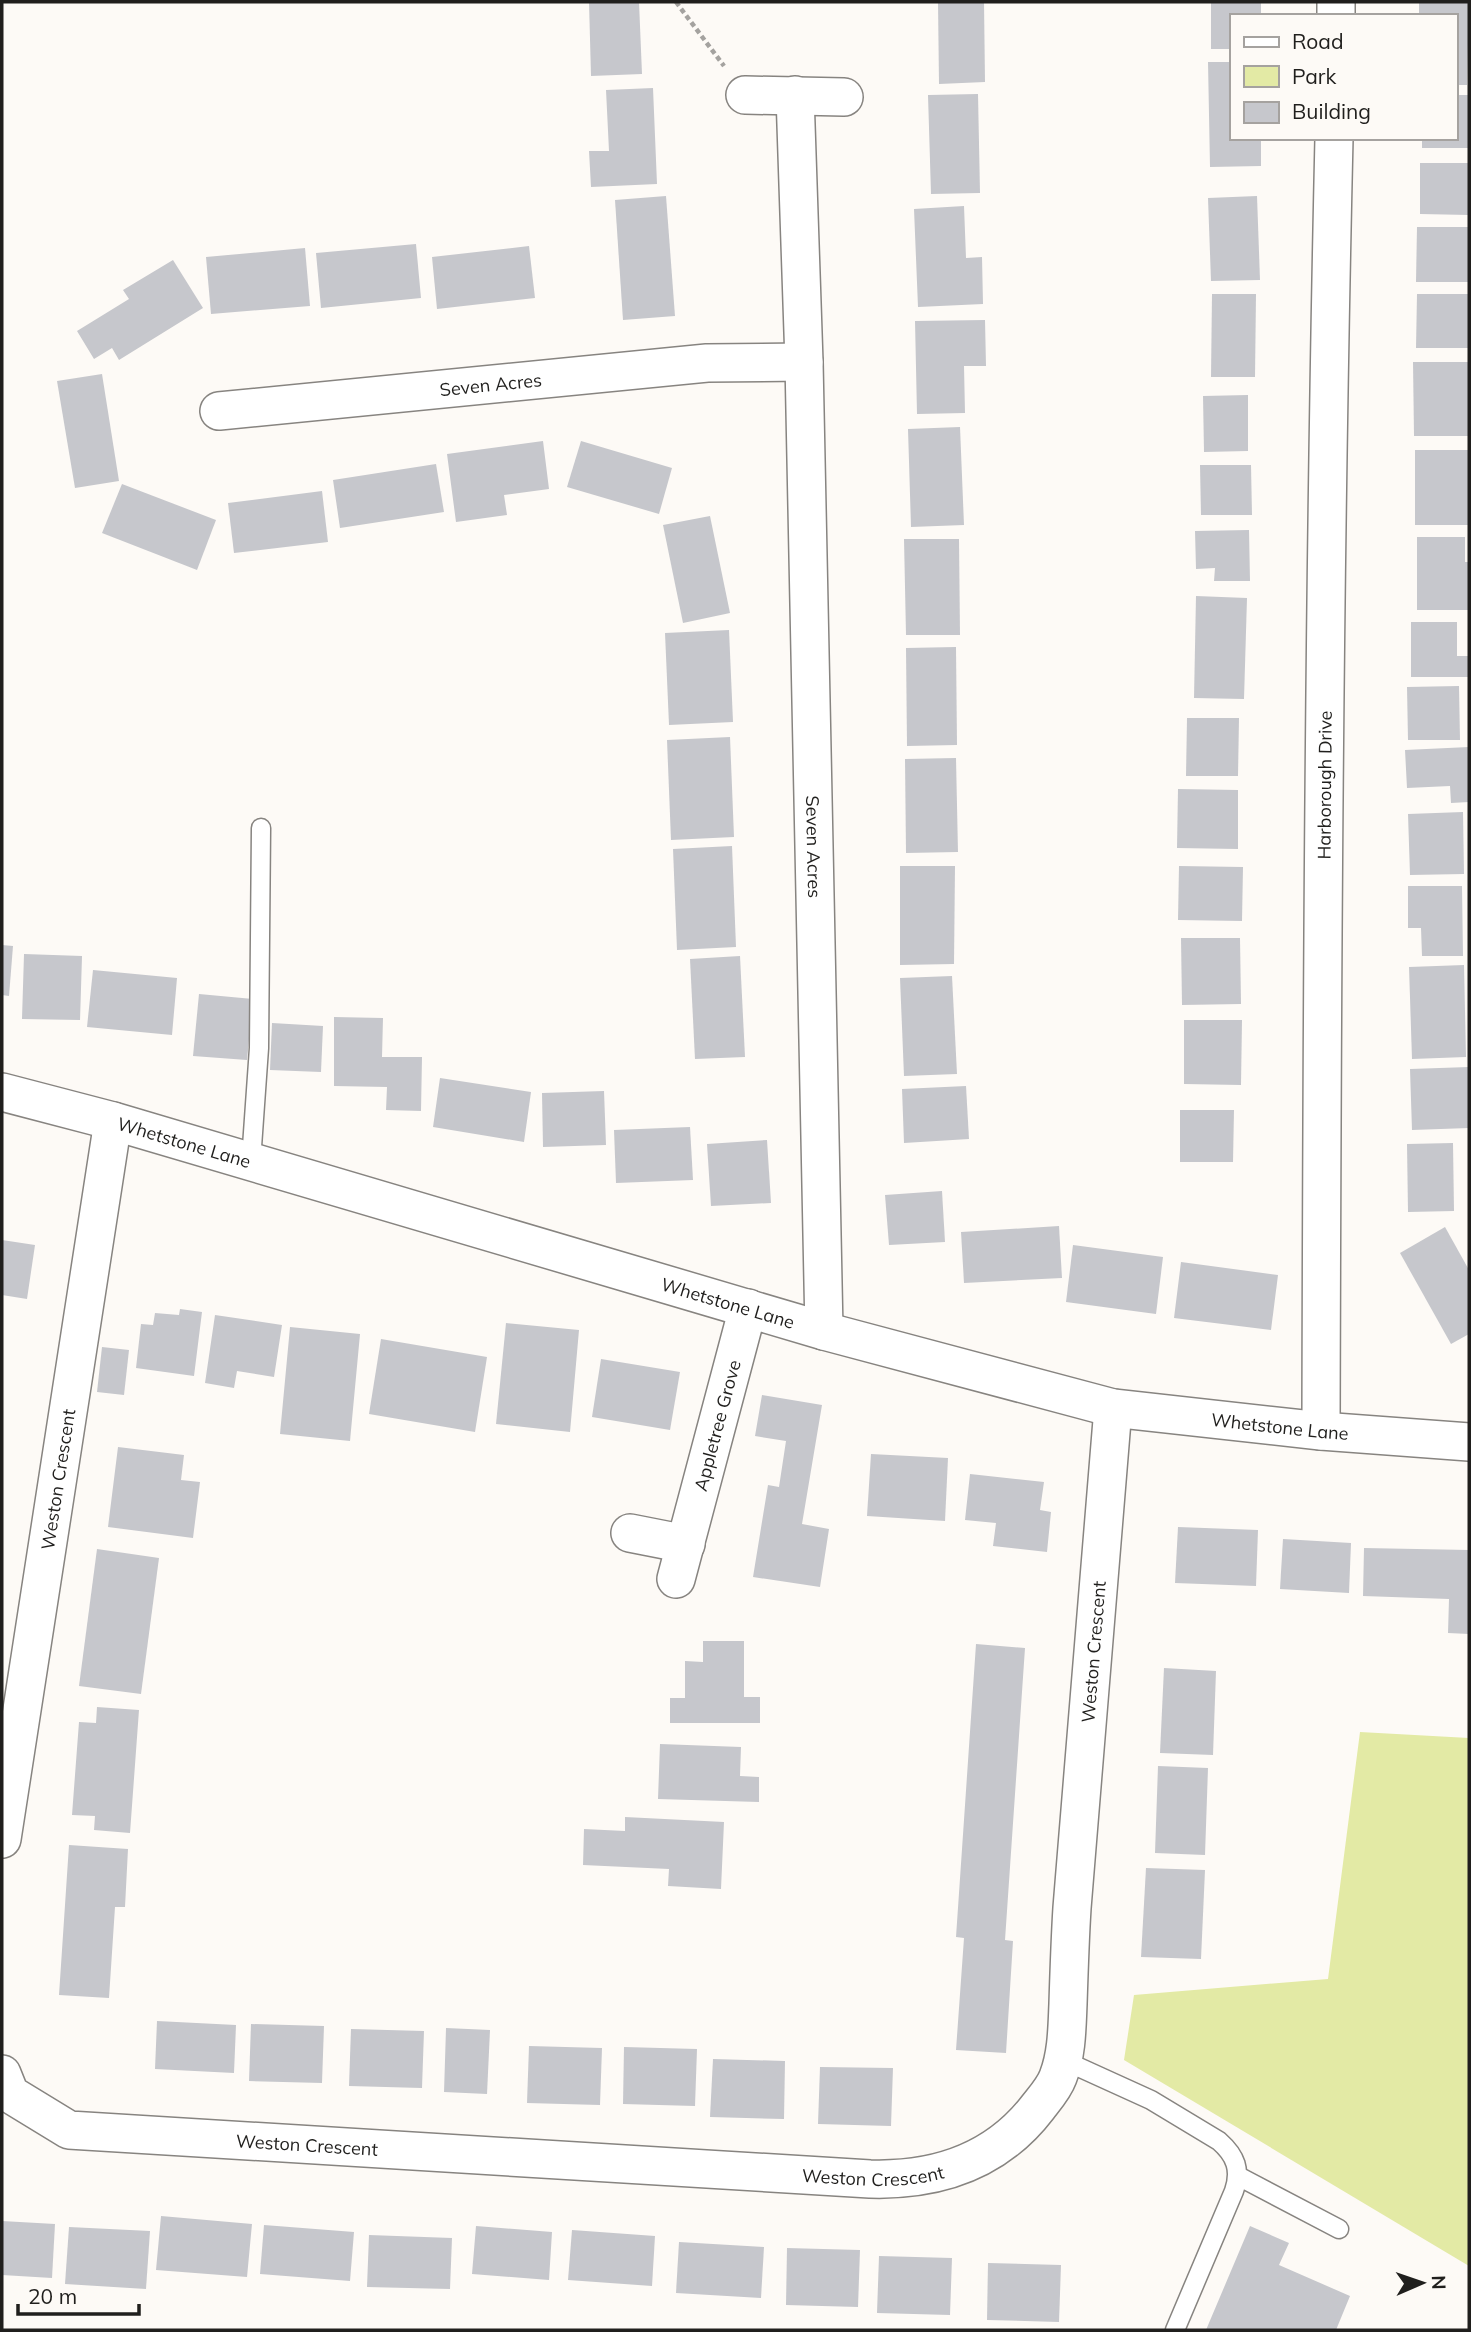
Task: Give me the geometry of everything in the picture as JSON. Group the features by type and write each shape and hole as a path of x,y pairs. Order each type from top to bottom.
{"street":[{"path":"745,94 844,97"},
{"name":"Seven Acres","path":"794,95 804,362 824,1331"},
{"name":"Harborough Drive","path":"1321,1431 1322,948 1327,453 1334,140"},
{"name":"Seven Acres","path":"219,411 707,363 804,362"},
{"name":"Whetstone Lane","path":"2,1092 251,1161 824,1331 1113,1408 1321,1431 1469,1442"},
{"name":"Weston Crescent","path":"2,1839 113,1121"},
{"name":"Appletree Grove","path":"676,1579 748,1308"},
{"name":"Weston Crescent","path":"2,2074 10,2094 69,2130 890,2180 944,2172 976,2159 1001,2143 1030,2118 1050,2092 1063,2060 1067,2031 1071,1926 1113,1408"},
{"path":"630,1533 686,1544"}],"lane":[{"path":"251,1161 259,1048 261,828"},
{"path":"1063,2060 1151,2100 1219,2141 1229,2150 1236,2162 1238,2176 1175,2330"},
{"path":"1238,2176 1339,2229"}],"path":[{"path":"676,2 745,94"}],"green space":[{"path":"1360,1732 1469,1738 1469,2266 1124,2060 1134,1995 1328,1979"}],"building":[{"path":"589,2 639,2 642,74 591,76"},
{"path":"938,2 984,2 985,82 939,84"},
{"path":"1211,2 1261,2 1261,14 1230,14 1230,49 1211,49"},
{"path":"1419,2 1469,2 1467,85 1457,85 1457,14 1419,14"},
{"path":"1208,62 1230,62 1230,140 1261,140 1261,166 1210,167"},
{"path":"653,88 657,184 591,187 589,151 609,151 606,90"},
{"path":"978,94 980,193 931,194 928,95"},
{"path":"1457,95 1469,95 1469,148 1422,148 1422,140 1457,140"},
{"path":"1420,163 1469,163 1469,215 1420,214"},
{"path":"666,196 675,316 623,320 615,200"},
{"path":"1257,196 1260,280 1211,281 1208,198"},
{"path":"964,206 966,258 982,257 983,304 918,307 914,209"},
{"path":"1417,227 1469,227 1469,282 1416,282"},
{"path":"416,244 421,298 321,308 316,253"},
{"path":"529,246 535,298 437,309 432,257"},
{"path":"305,248 310,306 211,314 206,257"},
{"path":"173,260 203,308 119,360 112,348 94,359 77,331 129,299 123,290"},
{"path":"1212,294 1256,294 1255,377 1211,377"},
{"path":"1417,294 1469,294 1469,348 1416,348"},
{"path":"985,320 986,366 964,366 965,413 917,414 915,321"},
{"path":"1413,362 1469,362 1469,436 1414,436"},
{"path":"102,374 119,481 75,488 57,381"},
{"path":"1248,395 1248,451 1204,452 1203,396"},
{"path":"960,427 964,525 911,527 908,429"},
{"path":"543,441 549,489 504,495 507,515 456,522 447,454"},
{"path":"581,441 672,468 659,514 567,487"},
{"path":"1415,450 1469,450 1469,525 1415,525"},
{"path":"436,464 444,512 340,528 333,480"},
{"path":"1200,465 1251,465 1252,515 1201,515"},
{"path":"122,484 216,520 197,570 102,533"},
{"path":"322,491 328,542 234,553 228,503"},
{"path":"710,516 730,613 683,623 663,525"},
{"path":"1249,530 1250,581 1214,581 1215,568 1196,569 1195,531"},
{"path":"1417,537 1465,537 1465,562 1469,562 1469,610 1417,610"},
{"path":"904,539 959,539 960,635 906,635"},
{"path":"1196,596 1247,598 1244,699 1194,698"},
{"path":"1411,622 1457,622 1457,656 1469,656 1469,677 1411,677"},
{"path":"729,630 733,722 669,725 665,633"},
{"path":"956,647 957,745 907,746 906,648"},
{"path":"1459,686 1460,740 1408,740 1407,687"},
{"path":"1187,718 1239,718 1238,776 1186,776"},
{"path":"730,737 734,837 671,840 667,740"},
{"path":"1469,747 1469,802 1451,803 1450,786 1407,788 1405,750"},
{"path":"956,758 958,852 906,853 905,759"},
{"path":"1178,789 1238,790 1238,849 1177,848"},
{"path":"1463,812 1464,874 1410,875 1408,814"},
{"path":"732,846 736,947 677,950 673,849"},
{"path":"900,866 955,866 954,964 900,965"},
{"path":"1179,866 1243,867 1242,921 1178,920"},
{"path":"1408,886 1462,886 1463,956 1422,956 1421,928 1408,928"},
{"path":"1181,938 1240,938 1241,1004 1182,1005"},
{"path":"2,945 13,946 9,996 2,995"},
{"path":"24,954 82,956 80,1020 22,1019"},
{"path":"740,956 745,1057 695,1059 690,959"},
{"path":"1464,965 1466,1057 1412,1059 1409,967"},
{"path":"93,970 177,978 172,1035 87,1027"},
{"path":"952,976 957,1074 904,1076 900,978"},
{"path":"199,994 253,999 247,1060 193,1056"},
{"path":"334,1017 383,1018 382,1057 422,1057 421,1111 386,1110 387,1087 334,1086"},
{"path":"1184,1020 1242,1020 1241,1085 1184,1084"},
{"path":"272,1023 323,1026 321,1072 270,1070"},
{"path":"1469,1067 1469,1128 1412,1130 1410,1069"},
{"path":"440,1078 531,1092 524,1142 433,1127"},
{"path":"966,1086 969,1139 904,1143 902,1089"},
{"path":"604,1091 606,1145 543,1147 542,1093"},
{"path":"1180,1110 1234,1110 1233,1162 1180,1162"},
{"path":"690,1127 693,1180 616,1183 614,1130"},
{"path":"767,1140 771,1203 711,1206 707,1144"},
{"path":"1453,1143 1454,1211 1408,1212 1407,1144"},
{"path":"942,1191 945,1242 889,1245 885,1195"},
{"path":"1059,1226 1062,1278 964,1283 961,1232"},
{"path":"1445,1227 1469,1270 1469,1334 1451,1344 1400,1253"},
{"path":"2,1240 35,1245 27,1299 2,1295"},
{"path":"1073,1245 1163,1257 1156,1314 1066,1302"},
{"path":"1181,1262 1278,1275 1271,1330 1174,1318"},
{"path":"180,1309 202,1312 194,1376 136,1368 141,1324 153,1325 155,1313 179,1315"},
{"path":"215,1315 282,1325 274,1377 237,1371 234,1388 205,1383"},
{"path":"506,1323 579,1330 570,1432 496,1424"},
{"path":"290,1327 360,1334 350,1441 280,1434"},
{"path":"381,1339 487,1357 475,1432 369,1414"},
{"path":"102,1347 129,1350 124,1395 97,1392"},
{"path":"601,1359 680,1372 670,1430 592,1417"},
{"path":"762,1395 822,1405 802,1524 829,1529 820,1587 753,1577 768,1485 779,1487 786,1441 755,1436"},
{"path":"118,1447 184,1455 181,1480 200,1482 193,1538 108,1527"},
{"path":"871,1454 948,1458 945,1521 867,1516"},
{"path":"970,1474 1044,1482 1040,1510 1051,1512 1047,1552 993,1546 996,1523 965,1520"},
{"path":"1178,1527 1258,1530 1256,1586 1175,1583"},
{"path":"1283,1539 1351,1543 1349,1593 1280,1589"},
{"path":"1364,1548 1469,1550 1469,1634 1448,1633 1449,1599 1363,1596"},
{"path":"97,1549 159,1558 141,1694 79,1686"},
{"path":"703,1641 744,1641 744,1697 760,1697 760,1723 670,1723 670,1698 685,1698 685,1661 703,1662"},
{"path":"976,1644 1025,1648 1005,1940 1013,1941 1006,2053 956,2050 964,1938 956,1937"},
{"path":"1164,1668 1216,1671 1213,1755 1160,1753"},
{"path":"97,1707 139,1710 130,1833 94,1830 95,1816 72,1815 79,1722 96,1723"},
{"path":"660,1744 741,1747 740,1776 759,1777 759,1802 658,1799"},
{"path":"1158,1766 1208,1768 1205,1855 1155,1853"},
{"path":"625,1817 724,1822 721,1889 668,1886 669,1869 583,1865 584,1829 625,1831"},
{"path":"69,1845 128,1849 125,1907 115,1907 109,1998 59,1995"},
{"path":"1146,1868 1205,1870 1201,1959 1141,1957"},
{"path":"157,2021 236,2025 234,2073 155,2069"},
{"path":"251,2024 324,2026 322,2083 249,2081"},
{"path":"446,2028 490,2030 487,2094 444,2092"},
{"path":"351,2029 424,2031 422,2088 349,2086"},
{"path":"529,2046 602,2048 600,2105 527,2103"},
{"path":"624,2047 697,2049 695,2106 623,2104"},
{"path":"713,2059 785,2061 784,2119 710,2117"},
{"path":"820,2067 893,2068 891,2126 818,2124"},
{"path":"161,2216 252,2224 247,2277 156,2270"},
{"path":"2,2221 55,2224 52,2278 2,2275"},
{"path":"264,2225 354,2232 350,2281 260,2274"},
{"path":"476,2226 552,2232 549,2280 472,2274"},
{"path":"1250,2226 1289,2243 1279,2265 1350,2296 1336,2330 1206,2330"},
{"path":"69,2227 150,2231 146,2289 65,2284"},
{"path":"572,2230 655,2236 652,2286 568,2280"},
{"path":"369,2235 452,2238 450,2289 367,2287"},
{"path":"679,2242 764,2247 761,2298 676,2293"},
{"path":"787,2248 860,2250 858,2307 786,2305"},
{"path":"879,2256 952,2258 950,2315 877,2313"},
{"path":"988,2263 1061,2265 1059,2322 987,2320"}]}
